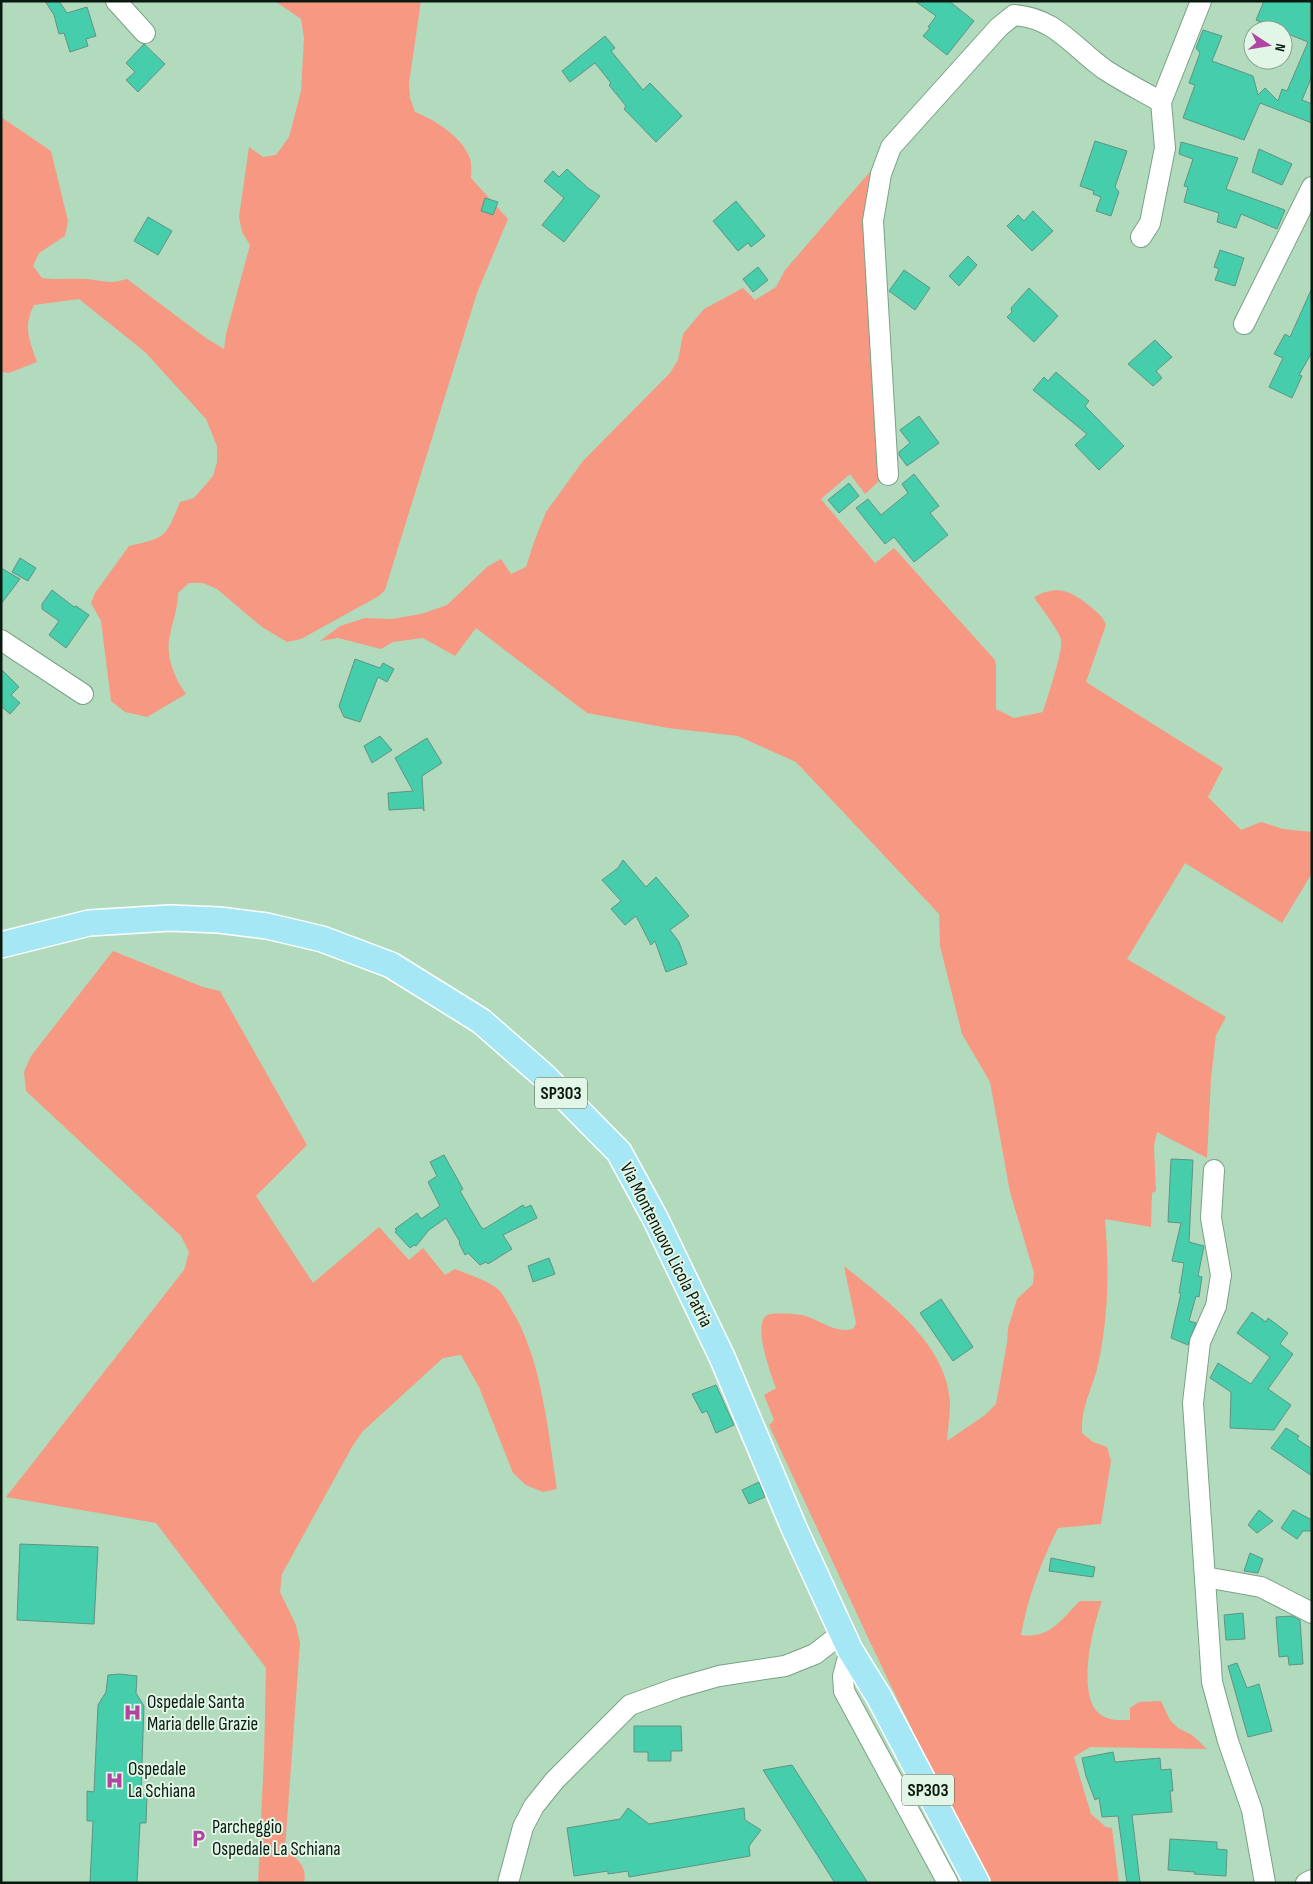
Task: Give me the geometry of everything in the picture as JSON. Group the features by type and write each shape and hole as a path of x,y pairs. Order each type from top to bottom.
{"main road":[{"name":"Via Montenuovo Licola Patria","path":"1,945 89,923 170,918 219,920 267,926 322,939 391,965 481,1021 544,1076 619,1152 655,1218 722,1357 794,1528 846,1641 879,1697 977,1883"}],"street":[{"path":"116,1 145,33"},
{"path":"1141,237 1152,217 1165,148 1161,102 1202,1"},
{"path":"888,475 873,221 881,174 891,147 999,27 1014,15 1029,16 1052,25 1104,69 1161,102"},
{"path":"1244,324 1312,187"},
{"path":"1,640 83,694"},
{"path":"1214,1170 1211,1218 1221,1275 1216,1306 1200,1342 1193,1403 1212,1682 1228,1741 1252,1810 1265,1883"},
{"path":"1205,1576 1261,1587 1312,1614"},
{"path":"508,1883 523,1827 534,1806 555,1780 630,1706 676,1688 719,1676 785,1666 846,1641 844,1691 948,1883"},
{"path":"855,1713 853,1694 857,1691 879,1697"},
{"path":"1306,1883 1312,1880"}],"shaded area":[{"path":"275,1 421,1 409,83 410,98 415,112 439,124 462,144 471,161 471,178 508,219 477,293 385,590 379,596 301,639 287,642 262,627 217,589 203,583 189,583 178,593 169,643 172,666 186,694 147,717 125,712 111,701 101,621 91,603 95,593 129,546 158,538 163,534 171,523 180,502 194,498 213,476 217,462 217,446 206,419 145,352 79,299 34,305 29,320 28,333 37,362 9,373 1,372 1,117 51,151 68,221 65,236 39,253 33,266 42,278 85,279 110,282 127,279 206,338 224,349 226,334 250,245 242,232 239,217 249,147 263,157 276,155 289,137 301,91 304,38 301,19"},
{"path":"875,166 867,213 878,482 865,494 850,474 821,499 875,563 894,548 995,660 996,709 1014,718 1043,712 1057,665 1061,640 1034,597 1057,590 1071,593 1096,611 1106,625 1086,682 1223,768 1208,797 1241,830 1261,822 1283,829 1312,832 1312,873 1282,923 1185,863 1127,959 1226,1017 1216,1035 1211,1079 1207,1158 1157,1132 1154,1146 1156,1191 1152,1193 1151,1227 1105,1219 1107,1272 1105,1324 1097,1370 1082,1423 1082,1433 1093,1442 1107,1447 1111,1461 1101,1524 1058,1528 1036,1580 1027,1607 1021,1635 1040,1634 1048,1631 1080,1601 1102,1601 1094,1627 1088,1661 1089,1693 1093,1706 1101,1715 1108,1718 1130,1720 1130,1708 1139,1702 1161,1701 1170,1720 1178,1728 1192,1735 1207,1749 1090,1747 1074,1757 1091,1814 1106,1827 1112,1828 1119,1883 986,1883 870,1642 769,1425 774,1420 764,1395 776,1388 764,1350 761,1328 763,1320 770,1314 795,1314 808,1317 833,1328 853,1329 856,1323 844,1266 878,1293 912,1325 938,1361 947,1382 950,1403 947,1441 985,1415 996,1404 1008,1328 1017,1299 1033,1284 1034,1273 1010,1192 990,1082 962,1034 940,946 939,914 796,762 738,736 668,728 587,713 476,628 455,656 423,638 393,642 381,649 338,638 320,641 340,626 365,618 392,619 421,614 447,605 487,567 501,559 511,574 526,567 546,512 583,461 670,373 678,360 683,334 704,309 743,288 755,300 776,287 785,270"},
{"path":"113,951 203,987 220,991 307,1145 256,1196 313,1283 379,1227 409,1260 423,1248 445,1275 455,1269 484,1281 500,1291 521,1327 530,1349 542,1395 557,1489 543,1492 526,1485 513,1473 479,1387 461,1355 443,1358 362,1432 282,1574 280,1592 296,1625 300,1643 285,1849 303,1867 304,1883 258,1883 266,1668 156,1523 6,1497 184,1270 189,1252 181,1236 26,1091 24,1072 31,1056"}],"building":[{"path":"45,1 59,1 67,13 87,7 96,36 86,39 88,46 70,52 64,33 59,34 54,15"},
{"path":"915,1 949,1 974,21 947,55 923,36 930,28 928,27 936,16"},
{"path":"1264,1 1312,1 1312,76 1302,100 1312,104 1312,123 1260,103 1244,140 1183,118 1195,85 1189,83 1200,53 1196,48 1203,30 1222,36 1212,61 1253,76 1258,95 1265,88 1278,101 1282,89 1287,91 1308,42 1293,36 1293,20 1256,20"},
{"path":"605,36 615,48 611,51 643,90 650,83 682,116 656,142 624,109 626,106 609,85 611,83 595,63 570,82 562,71"},
{"path":"144,44 165,64 138,92 126,80 135,72 126,63"},
{"path":"1095,141 1127,151 1115,187 1119,192 1111,216 1096,211 1101,197 1093,194 1094,191 1080,186"},
{"path":"1181,142 1238,158 1226,189 1285,210 1277,229 1241,214 1236,228 1217,222 1219,213 1184,202 1188,187 1184,186 1193,159 1179,154"},
{"path":"1259,149 1292,164 1282,185 1252,172"},
{"path":"567,169 600,196 564,242 542,225 564,198 544,181 553,171 559,177"},
{"path":"485,198 498,202 493,215 481,211"},
{"path":"736,201 765,236 751,247 748,243 738,251 713,221"},
{"path":"1033,211 1053,231 1032,251 1007,226 1018,215 1024,221"},
{"path":"148,217 172,231 158,255 134,241"},
{"path":"1220,250 1244,258 1235,286 1215,280 1219,269 1214,267"},
{"path":"968,256 977,265 959,286 949,276"},
{"path":"758,267 768,280 753,292 743,279"},
{"path":"904,270 930,288 915,310 889,291"},
{"path":"1029,288 1058,316 1034,342 1007,317 1012,312 1011,308"},
{"path":"1312,288 1312,352 1299,375 1302,376 1292,398 1269,387 1283,358 1274,354 1285,334 1290,337"},
{"path":"1155,340 1172,357 1156,371 1162,378 1153,386 1128,364"},
{"path":"1056,372 1089,401 1085,406 1124,446 1099,470 1075,445 1087,434 1033,390 1044,377 1048,381"},
{"path":"919,416 939,443 907,466 899,452 910,443 900,430"},
{"path":"914,474 939,506 930,513 948,535 914,562 894,537 885,544 856,508 868,499 881,515 908,493 902,484"},
{"path":"849,483 859,496 839,513 828,500"},
{"path":"20,558 36,568 28,581 12,572"},
{"path":"1,568 20,579 1,604"},
{"path":"52,590 74,607 76,606 89,615 66,648 49,635 59,621 42,609 42,604"},
{"path":"355,659 380,668 383,663 394,669 387,682 378,677 360,722 344,717 339,706"},
{"path":"1,669 19,687 11,695 20,703 10,714 1,706"},
{"path":"380,736 392,750 372,763 364,746"},
{"path":"427,738 442,763 422,776 424,811 423,808 389,810 388,793 413,791 395,758"},
{"path":"623,860 646,887 656,877 689,916 670,930 679,942 687,964 666,972 655,941 651,945 636,916 625,925 611,909 621,901 602,880 618,868"},
{"path":"444,1155 463,1189 460,1191 481,1227 484,1229 523,1205 525,1208 531,1205 537,1218 503,1235 512,1249 488,1264 486,1262 480,1265 468,1253 465,1255 446,1218 429,1230 416,1246 414,1245 410,1248 395,1232 397,1230 395,1229 417,1213 421,1219 440,1206 428,1182 437,1176 430,1162"},
{"path":"1171,1159 1193,1160 1189,1242 1204,1246 1198,1276 1202,1277 1199,1297 1196,1296 1189,1321 1196,1323 1188,1345 1171,1338 1181,1293 1179,1293 1184,1263 1172,1261 1181,1223 1168,1222"},
{"path":"549,1258 555,1274 533,1282 528,1266"},
{"path":"941,1299 973,1347 953,1361 920,1313"},
{"path":"1252,1312 1266,1322 1268,1318 1288,1333 1280,1344 1293,1354 1268,1389 1291,1405 1274,1430 1230,1428 1231,1392 1210,1378 1218,1363 1251,1384 1270,1357 1237,1333"},
{"path":"716,1385 734,1425 716,1433 707,1411 702,1413 692,1394"},
{"path":"1286,1428 1299,1436 1297,1439 1312,1449 1312,1476 1271,1448"},
{"path":"759,1482 765,1497 749,1504 742,1490"},
{"path":"1259,1510 1273,1521 1257,1533 1248,1525"},
{"path":"1293,1510 1312,1520 1312,1531 1303,1531 1297,1539 1281,1528"},
{"path":"20,1544 98,1547 94,1624 17,1620"},
{"path":"1250,1553 1263,1559 1258,1573 1244,1571"},
{"path":"1051,1558 1095,1567 1093,1577 1049,1571"},
{"path":"1243,1613 1245,1639 1226,1640 1224,1615"},
{"path":"1292,1616 1300,1620 1303,1664 1289,1665 1288,1656 1279,1657 1276,1617"},
{"path":"1237,1663 1247,1688 1259,1684 1272,1731 1248,1737 1228,1666"},
{"name":"Ospedale La Schiana","path":"108,1675 137,1676 136,1693 144,1706 141,1794 147,1794 146,1823 140,1823 137,1883 90,1883 93,1821 87,1821 87,1791 94,1792 98,1705 106,1692"},
{"path":"634,1726 681,1726 682,1751 671,1751 671,1761 648,1761 648,1752 634,1752"},
{"path":"1113,1752 1115,1762 1160,1758 1161,1770 1171,1769 1173,1791 1170,1791 1172,1812 1132,1815 1140,1883 1127,1883 1118,1816 1102,1817 1099,1798 1095,1800 1086,1776 1082,1758"},
{"path":"792,1765 868,1883 835,1883 763,1770"},
{"path":"628,1808 649,1824 744,1808 745,1820 761,1830 749,1846 750,1856 629,1877 628,1871 608,1874 608,1871 574,1876 567,1828 620,1819"},
{"path":"1170,1839 1217,1842 1217,1849 1227,1850 1226,1876 1168,1870"}],"place":[{"name":"Ospedale Santa Maria delle Grazie","path":"133,1713"},
{"name":"Ospedale La Schiana","path":"114,1780"},
{"name":"Parcheggio Ospedale La Schiana","path":"198,1838"}]}
